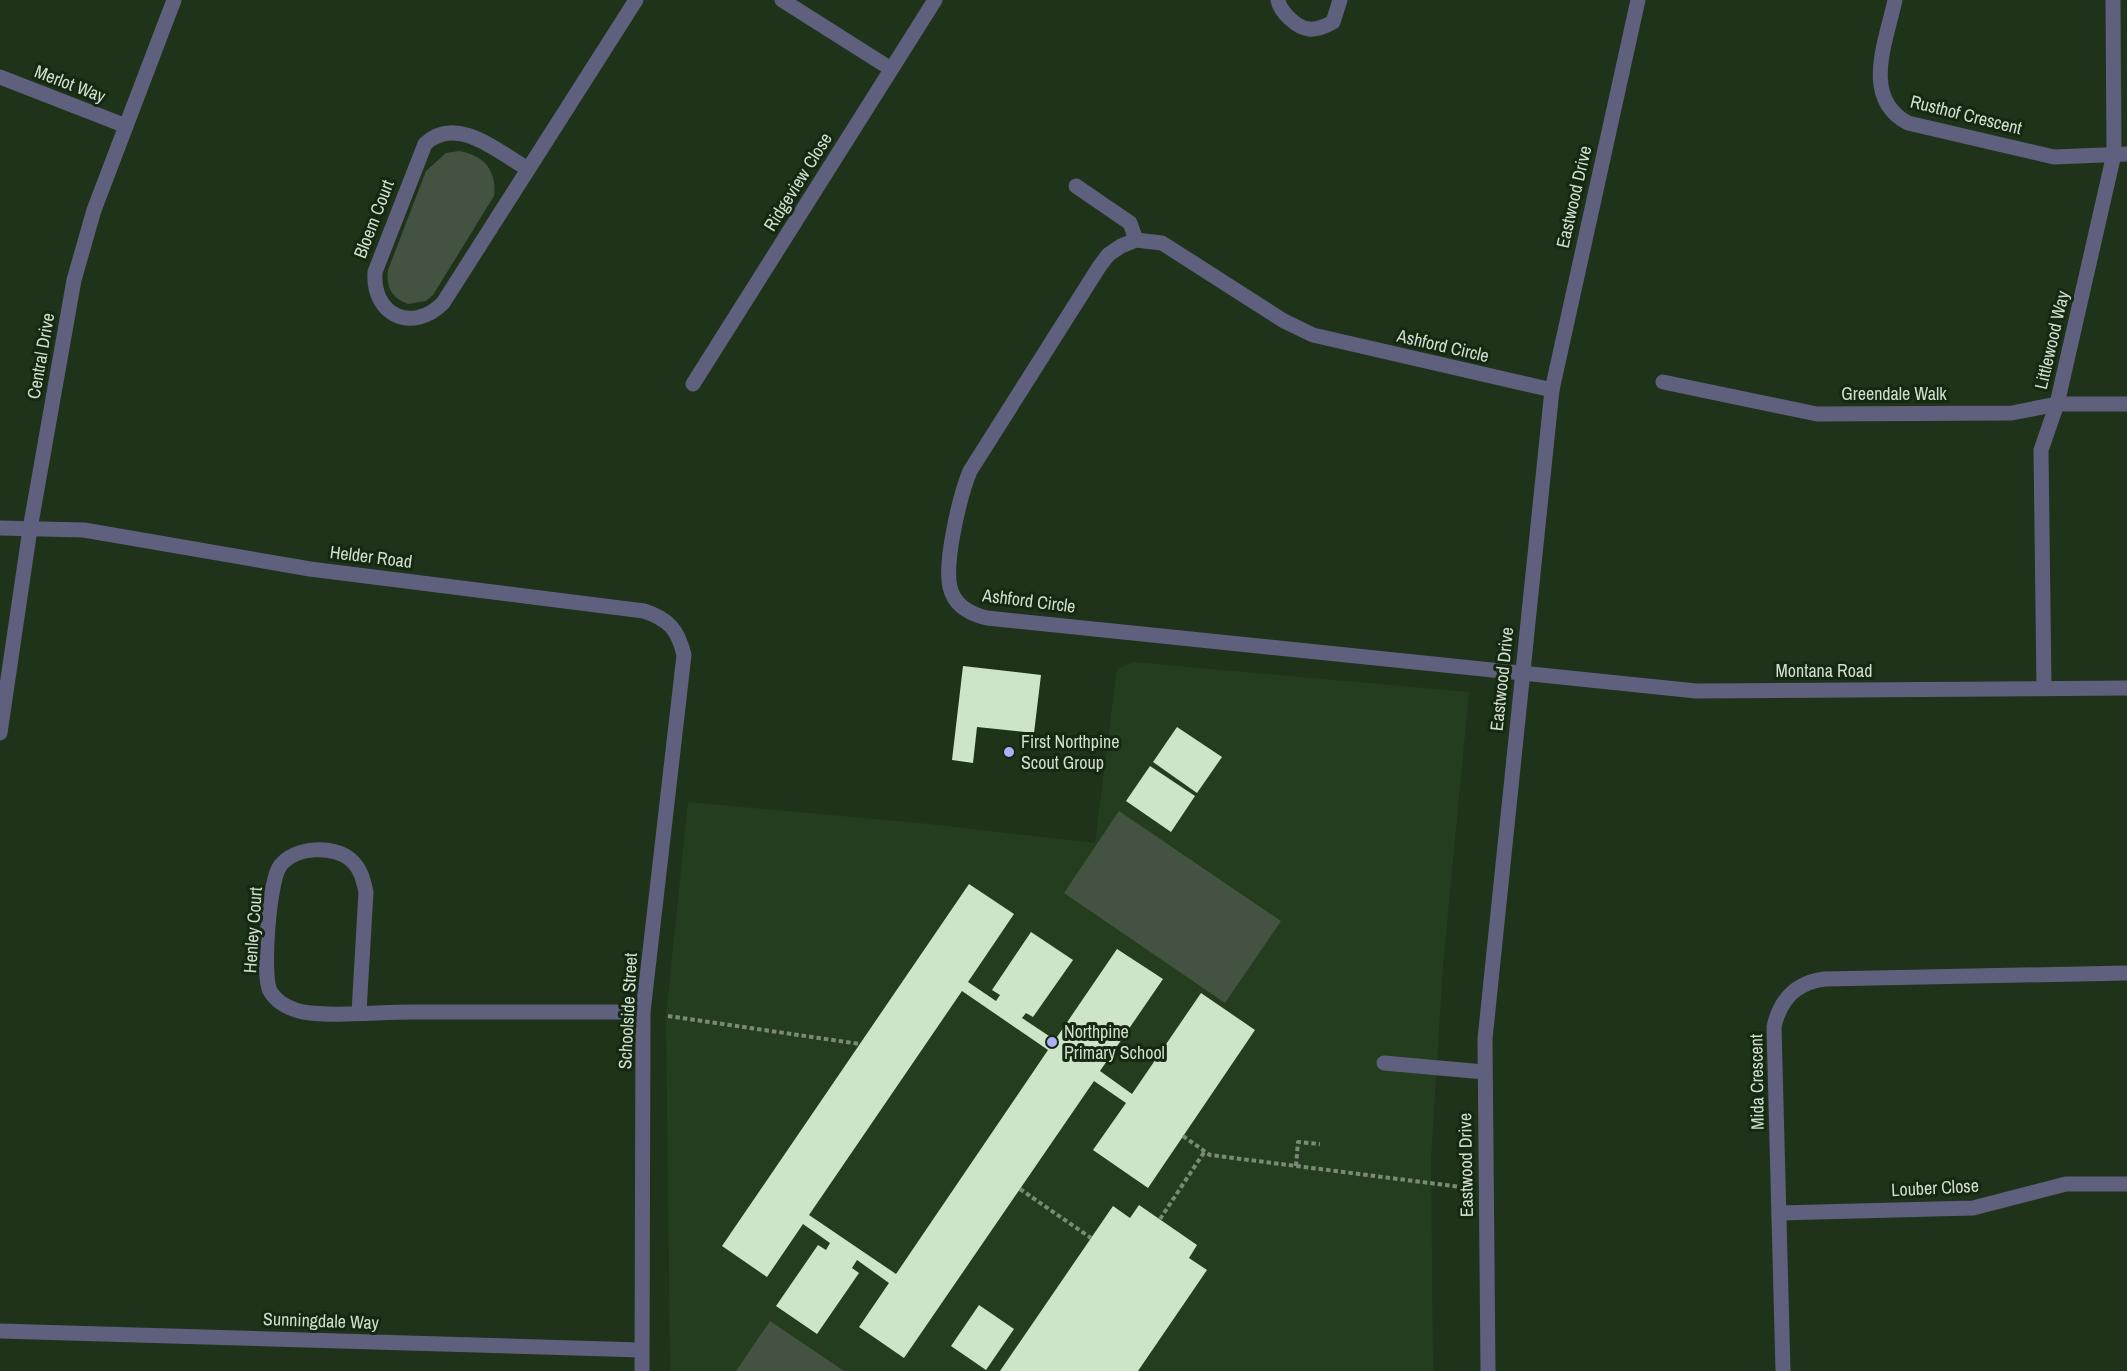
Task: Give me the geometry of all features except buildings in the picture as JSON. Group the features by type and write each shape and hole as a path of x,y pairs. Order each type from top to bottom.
{"street":[{"name":"Central Drive","path":"0,733 30,529 74,280 94,210 174,0"},
{"name":"Bloem Court","path":"528,169 460,132 442,133 425,144 375,272 374,285 385,309 397,316 409,319 434,312 443,303 636,0"},
{"path":"782,0 891,69"},
{"name":"Ridgeview Close","path":"693,384 935,0"},
{"path":"1278,0 1279,7 1307,30 1321,28 1333,22 1340,0"},
{"name":"Eastwood Drive","path":"1488,1371 1484,1072 1522,672 1552,390 1638,0"},
{"name":"Rusthof Crescent","path":"1895,0 1879,83 1887,107 1896,117 1908,123 2054,157 2120,154"},
{"name":"Littlewood Way","path":"2044,688 2041,450 2057,404 2120,154 2113,0"},
{"name":"Merlot Way","path":"0,77 126,126"},
{"path":"1076,186 1130,223 1136,240"},
{"name":"Ashford Circle","path":"1522,672 987,618 975,615 959,604 950,587 948,574 960,500 970,471 1099,267 1108,255 1136,240 1149,240 1168,246 1284,321 1313,335 1552,390"},
{"name":"Greendale Walk","path":"1663,382 1817,414 2012,413 2057,404 2127,404"},
{"name":"Helder Road","path":"0,528 84,530 310,569 644,611 660,616 670,624 679,635 684,655"},
{"name":"Schoolside Street","path":"642,1371 643,1012 684,655"},
{"name":"Montana Road","path":"1522,672 1696,691 2127,688"},
{"name":"Henley Court","path":"359,1012 366,892 362,874 350,859 332,852 317,850 297,853 280,866 273,885 266,970 270,991 284,1006 304,1012 359,1012 643,1012"},
{"name":"Mida Crescent","path":"1783,1371 1774,1027 1777,1014 1792,991 1814,980 1825,979 2127,974"},
{"path":"1384,1063 1484,1072"},
{"name":"Louber Close","path":"1779,1213 1973,1208 2066,1184 2127,1184"},
{"name":"Sunningdale Way","path":"0,1331 641,1350"}],"path":[{"path":"643,1012 860,1044"},
{"path":"1183,1136 1210,1155 1465,1187"},
{"path":"1296,1166 1298,1142 1320,1144"},
{"path":"1160,1219 1205,1151"},
{"path":"1020,1189 1091,1238"}],"shaded area":[{"path":"459,151 475,156 487,166 493,179 494,196 433,295 426,301 408,304 402,302 397,299 389,287 388,270 426,171 446,153"},
{"name":"Northpine Primary School","path":"1133,662 1469,692 1443,966 1431,1159 1433,1371 670,1371 666,1016 688,802 929,824 1095,843 1117,669"},
{"path":"1119,811 1281,921 1225,1003 1064,893"},
{"path":"770,1321 844,1371 736,1371"}],"place":[{"name":"First Northpine Scout Group","path":"1009,752"},
{"name":"Northpine Primary School","path":"1052,1042"}]}
